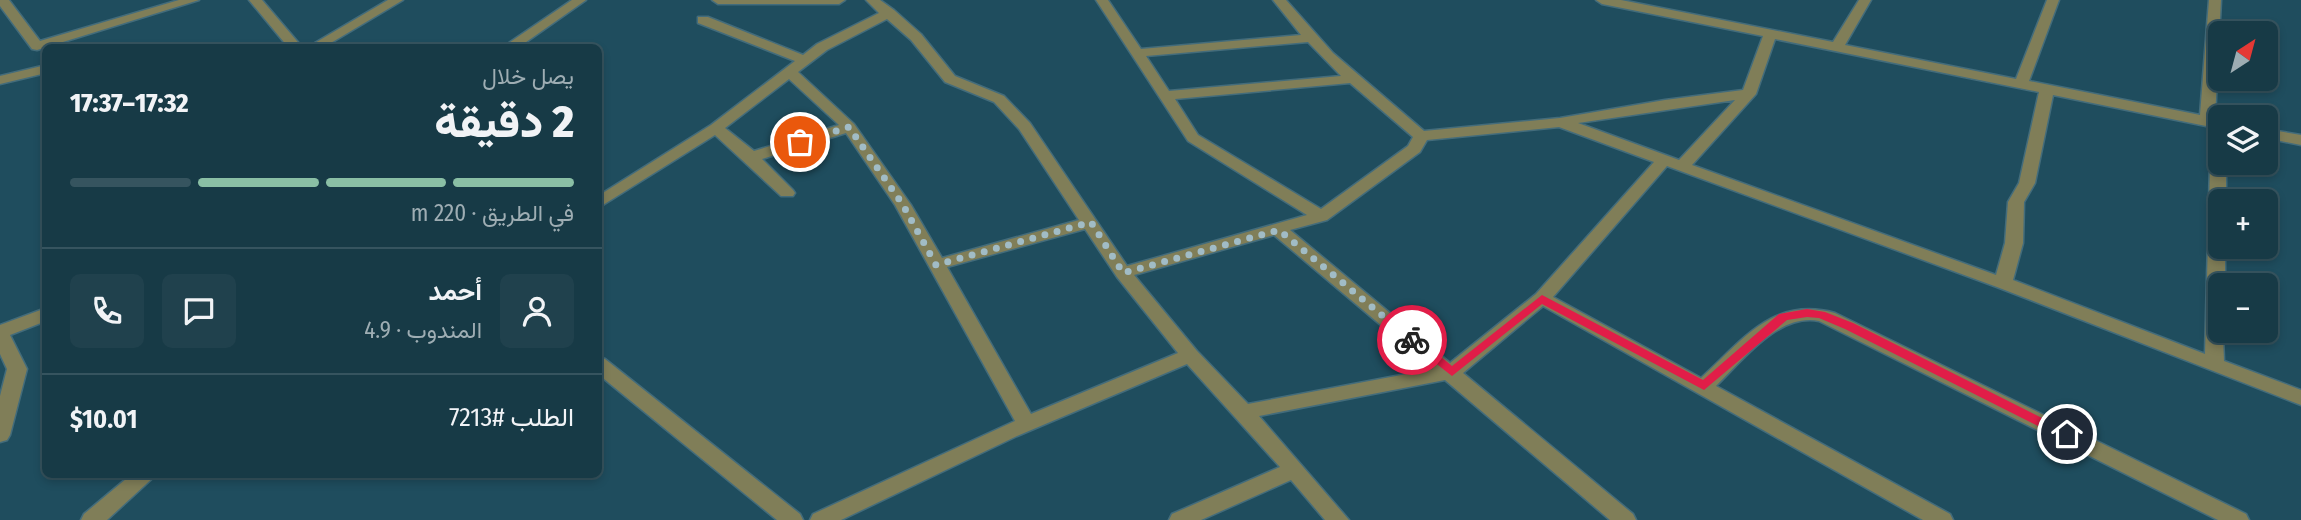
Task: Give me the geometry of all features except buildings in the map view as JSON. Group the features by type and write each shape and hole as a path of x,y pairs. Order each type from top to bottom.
{"street":[{"path":"2,0 41,48"},
{"path":"54,44 193,0"},
{"path":"255,0 292,44"},
{"path":"321,44 397,0"},
{"path":"514,44 580,0"},
{"path":"718,0 839,0"},
{"path":"872,0 916,37 950,79 999,99 1025,126 1123,273 1190,355 1244,412 1338,520"},
{"path":"1102,0 1194,138 1321,216"},
{"path":"1279,0 1308,38 1350,79 1421,136 1560,122 1665,104 1749,94"},
{"path":"1602,0 2208,121"},
{"path":"1678,15 1691,0"},
{"path":"1837,47 1865,0"},
{"path":"2021,84 2053,0"},
{"path":"2215,0 2216,105"},
{"path":"602,200 716,128 822,47 889,13"},
{"path":"703,20 805,60"},
{"path":"1244,412 1452,372 1542,299 1674,162 1749,94 1770,34"},
{"path":"1138,53 1308,38"},
{"path":"0,80 42,70"},
{"path":"789,72 849,127 903,205 1027,424"},
{"path":"1164,96 1350,79"},
{"path":"2003,283 2014,243 2016,202 2027,183 2048,89"},
{"path":"1560,122 2003,283 2301,398"},
{"path":"751,157 849,127"},
{"path":"716,128 751,157 787,193"},
{"path":"2278,135 2301,140"},
{"path":"1123,273 1321,216 1415,149 1421,136"},
{"path":"2214,365 2216,175"},
{"path":"936,265 1091,222"},
{"path":"1279,230 1452,372 1625,520"},
{"path":"1542,299 1704,386 1942,520"},
{"path":"1704,386 1783,317 1807,313 1821,315 1849,326 2238,520"},
{"path":"0,435 17,369 0,334 42,316"},
{"path":"821,520 1027,424 1190,355"},
{"path":"602,366 792,520"},
{"path":"1180,520 1295,469"},
{"path":"92,520 141,478"}],"way so far":[{"path":"800,142 849,127 903,205 936,265 1091,222 1123,273 1279,230 1412,340"}],"route":[{"path":"1412,340 1452,372 1542,299 1704,386 1783,317 1807,313 1821,315 1849,326 2067,434"}]}
